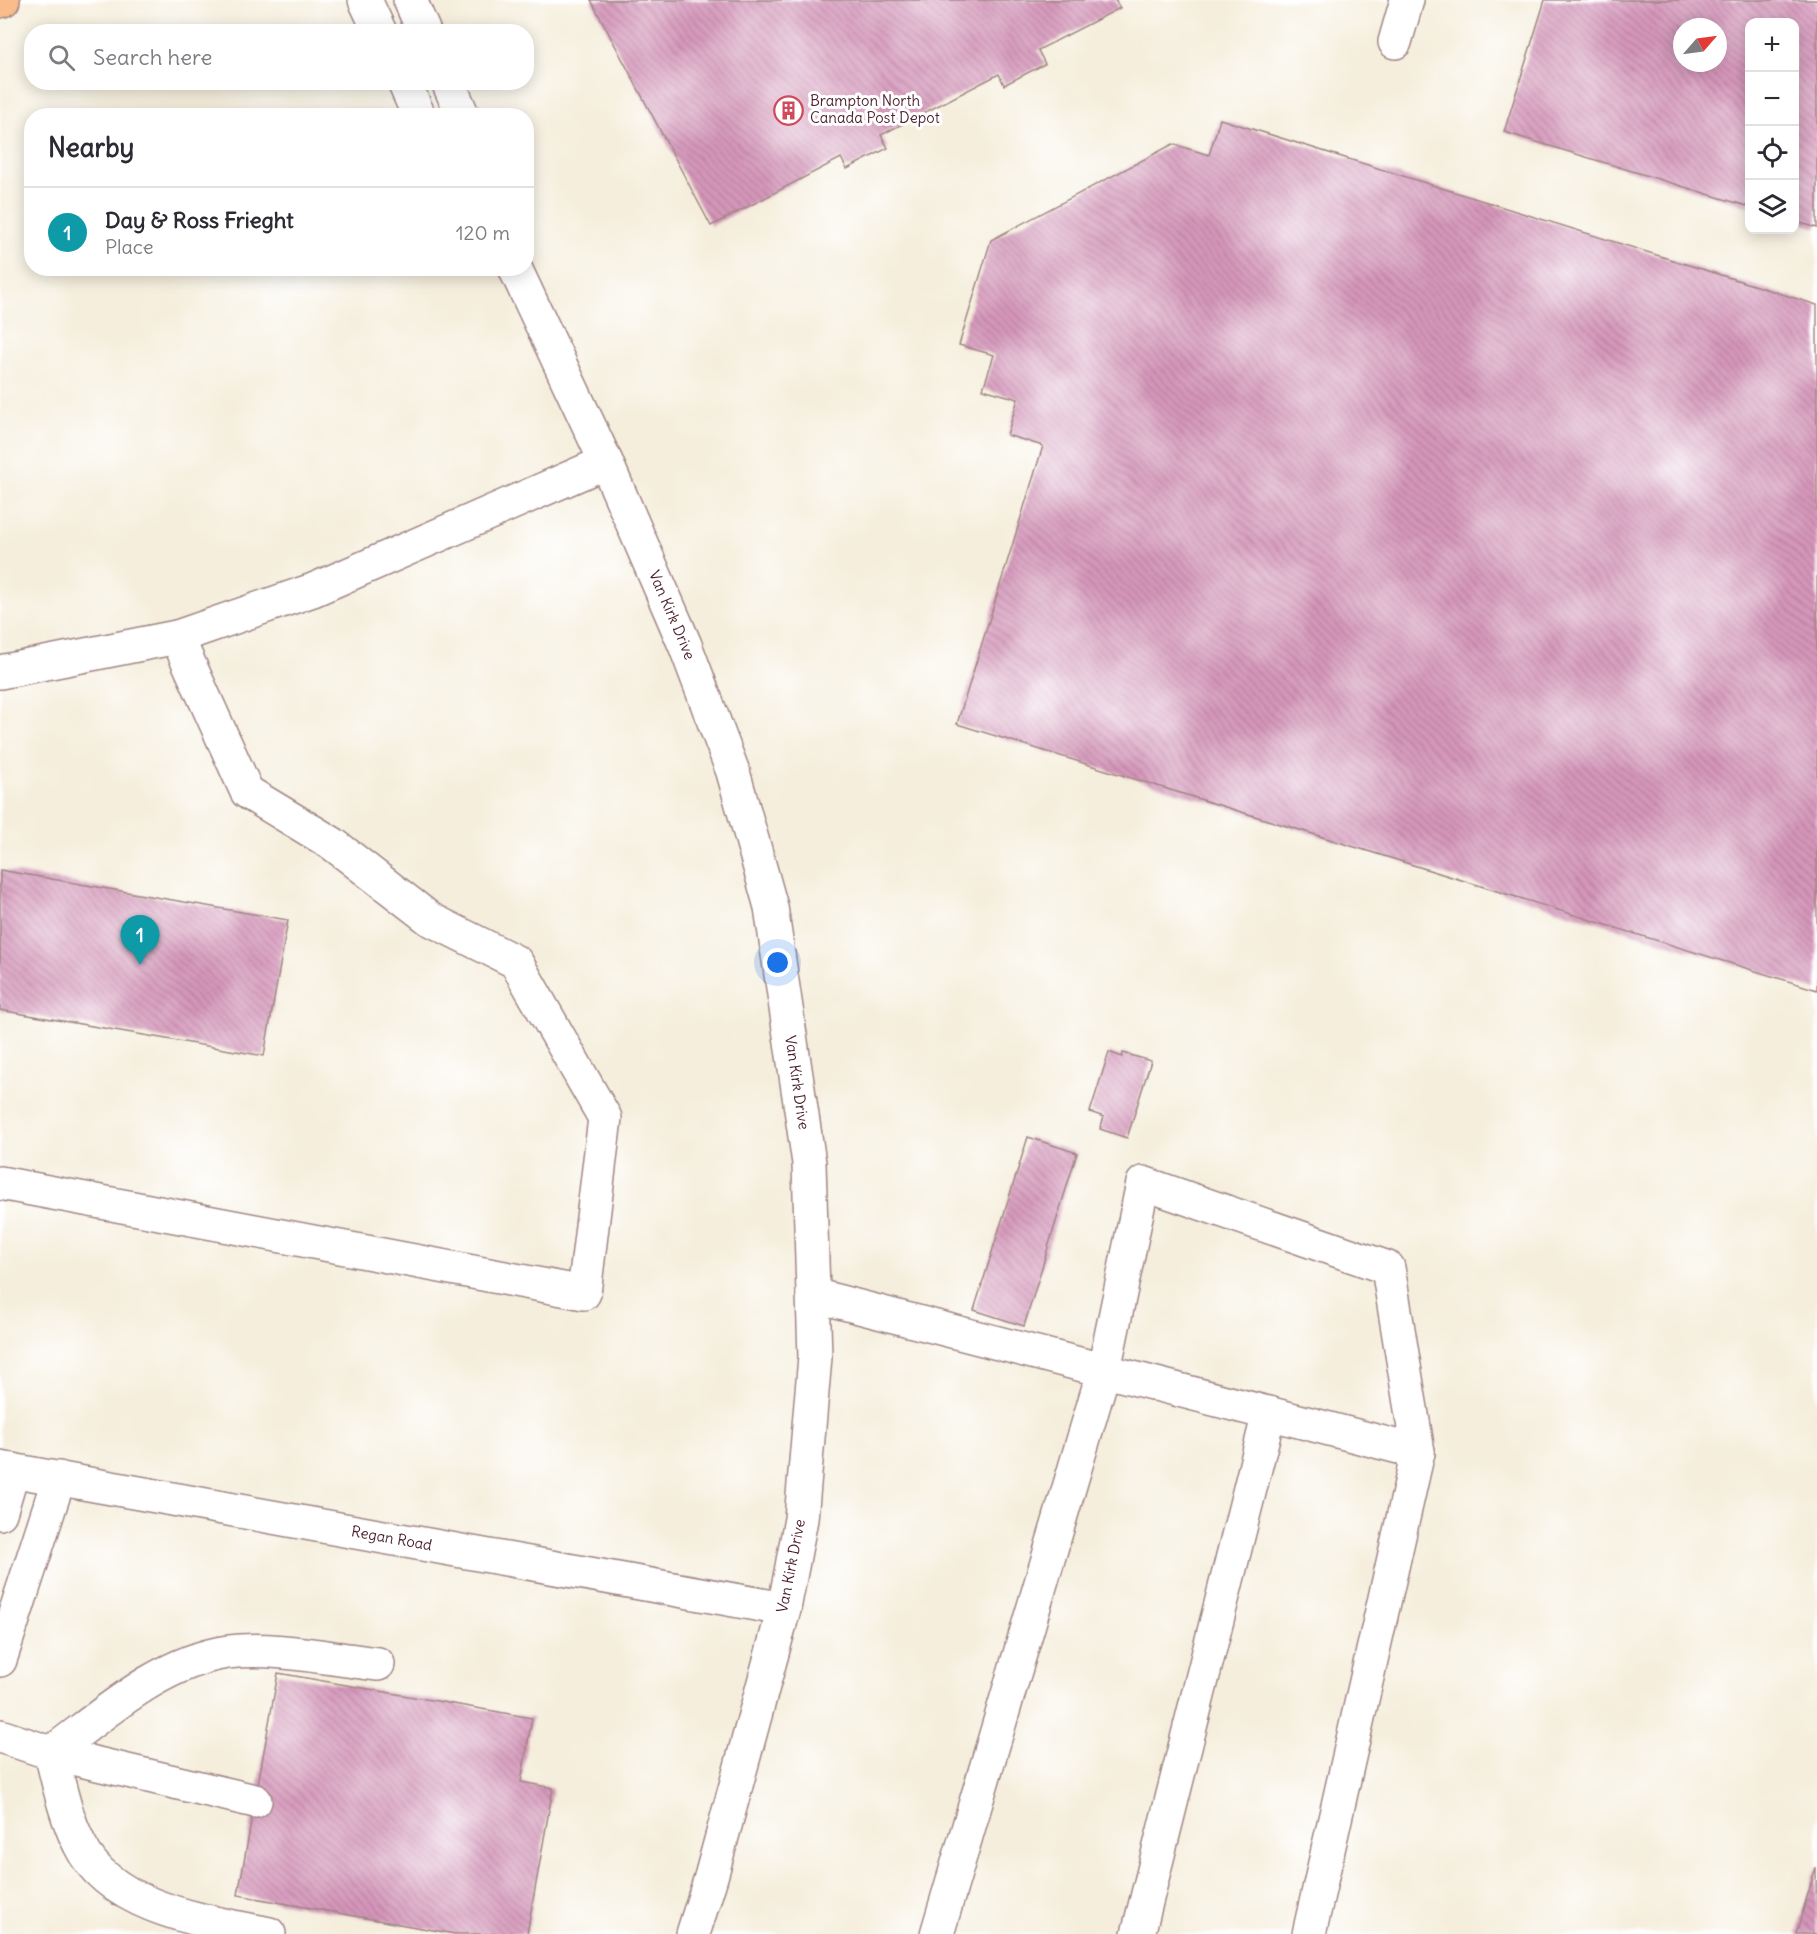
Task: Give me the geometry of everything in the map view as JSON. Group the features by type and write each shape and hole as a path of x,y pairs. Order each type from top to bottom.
{"street":[{"path":"365,0 376,24"},
{"path":"410,0 420,24"},
{"path":"1395,42 1407,0"},
{"path":"408,90 415,108"},
{"path":"452,90 459,108"},
{"name":"Van Kirk Drive","path":"519,276 606,462 685,645 733,772 771,907 809,1162 815,1357 801,1518 784,1609 711,1877 693,1934"},
{"path":"0,672 177,638 333,582 606,462"},
{"path":"0,1183 584,1293 605,1118 516,962 430,919 333,844 247,792 177,638"},
{"path":"937,1934 1104,1370 1143,1184 1388,1268 1418,1452 1309,1934"},
{"path":"813,1295 1418,1452"},
{"path":"1138,1934 1269,1413"},
{"path":"0,1513 7,1469"},
{"name":"Regan Road","path":"7,1469 784,1609"},
{"path":"0,1660 59,1478"},
{"path":"51,1753 147,1684 181,1665 207,1657 229,1652 281,1653 378,1664"},
{"path":"0,1736 51,1753 255,1801"},
{"path":"51,1753 69,1821 80,1847 94,1867 110,1883 161,1908 202,1920 268,1934"}],"building":[{"name":"Brampton North Canada Post Depot","path":"591,0 1115,0 1120,8 1038,50 1045,64 1004,85 999,74 881,135 888,148 847,169 841,158 711,226"},
{"path":"1545,0 1817,0 1817,228 1799,223 1799,18 1745,18 1745,205 1504,132"},
{"path":"1220,119 1817,305 1817,990 957,724 1043,446 1007,435 1018,399 983,389 994,355 959,345 991,240 1173,144 1209,155"},
{"path":"0,870 288,920 264,1056 0,1010"},
{"path":"1109,1052 1122,1057 1123,1053 1151,1061 1127,1138 1100,1129 1104,1117 1090,1112"},
{"path":"1028,1137 1077,1153 1024,1326 974,1310"},
{"path":"278,1673 532,1718 521,1782 553,1788 527,1934 455,1934 238,1895"},
{"path":"1816,1867 1817,1934 1796,1934"}],"place":[{"name":"Brampton North Canada Post Depot","path":"789,110"},
{"name":"Day & Ross Frieght","path":"140,965"}]}
